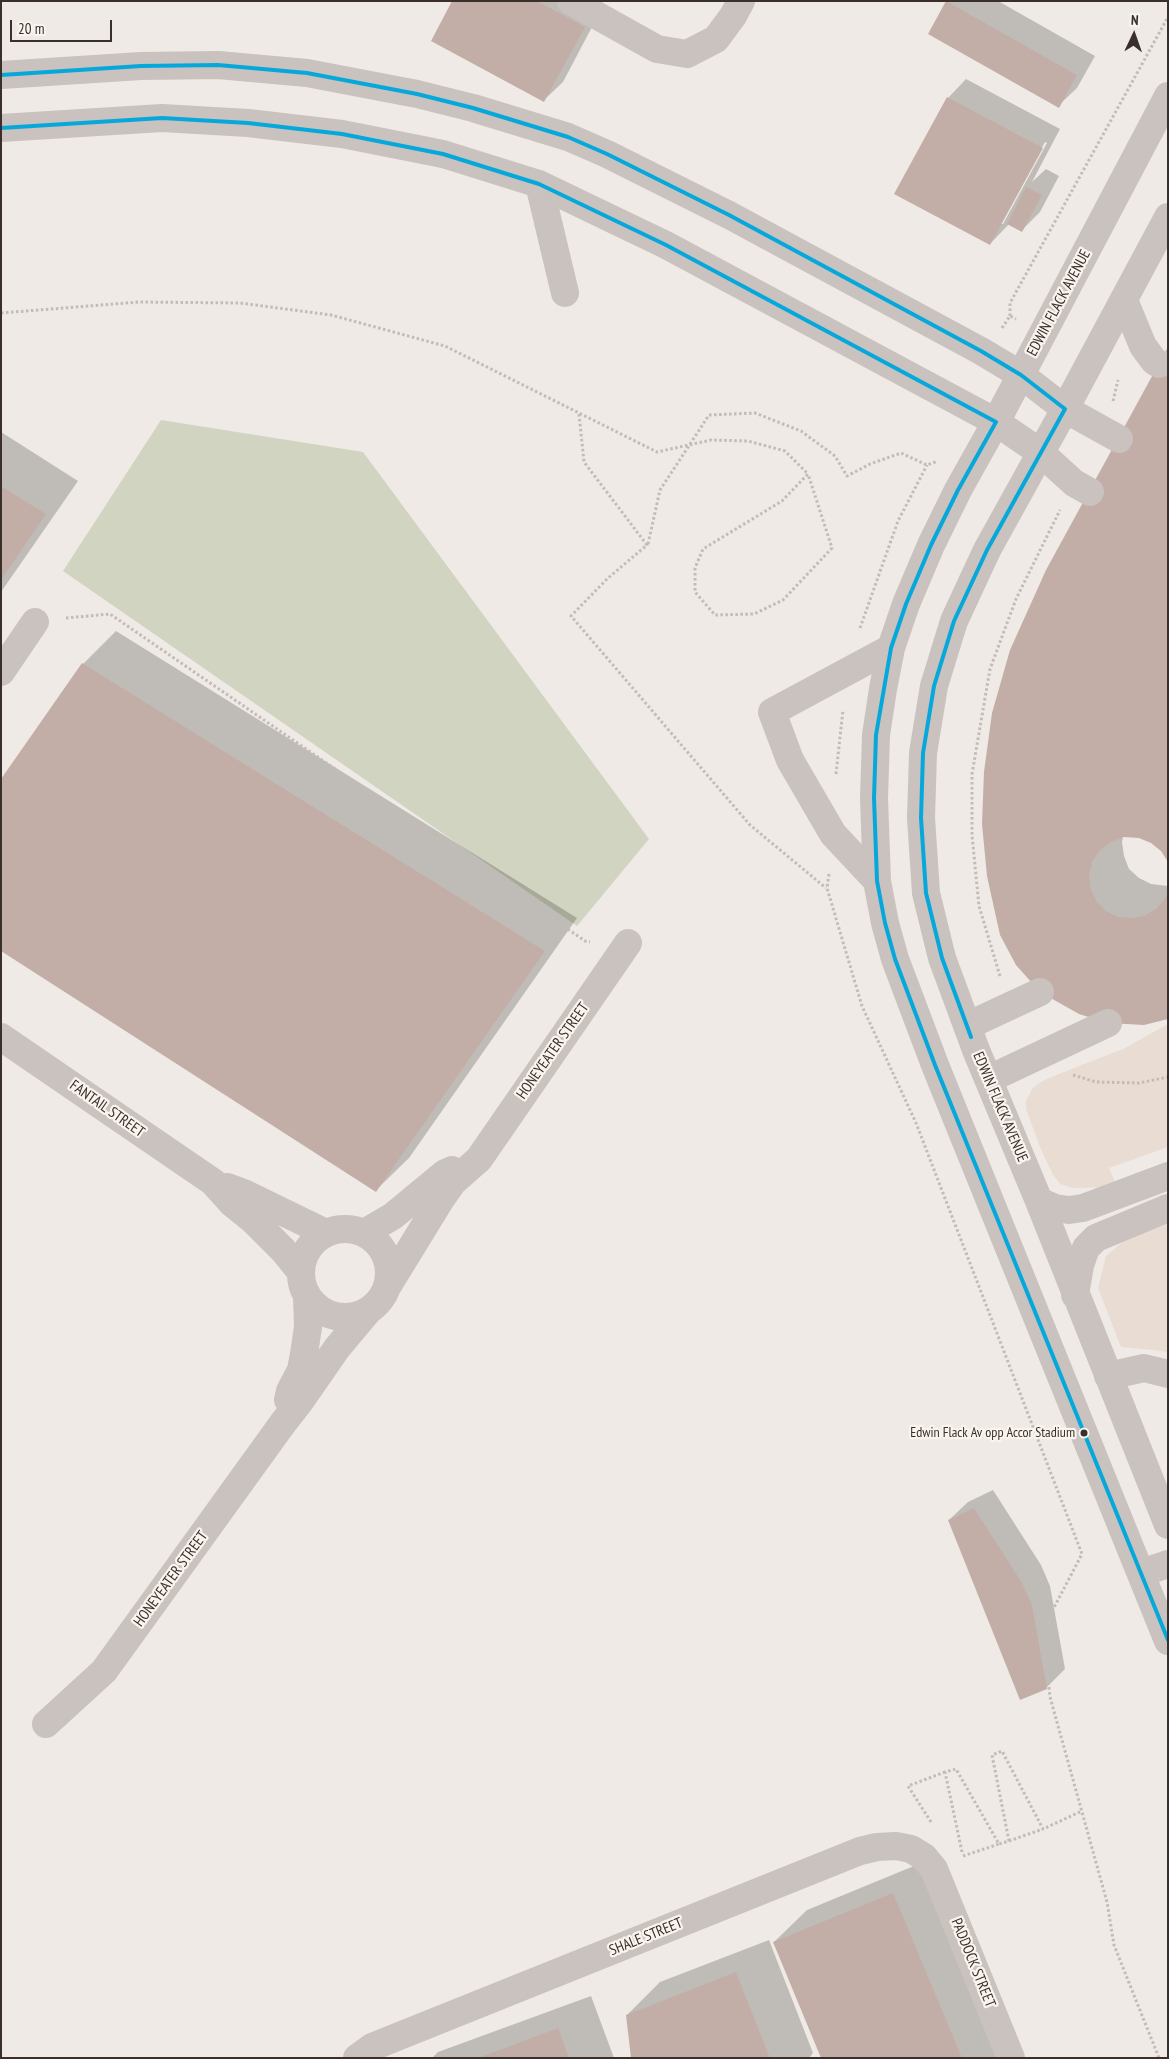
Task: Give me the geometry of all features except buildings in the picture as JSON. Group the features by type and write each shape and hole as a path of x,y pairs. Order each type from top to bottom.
{"street":[{"path":"571,1 657,49 687,54 716,39 733,16 741,1"},
{"path":"1,75 141,66 218,65 307,73 417,94 473,108 568,137 607,154 729,215 981,351 1021,375 1066,409 1110,434"},
{"name":"EDWIN FLACK AVENUE","path":"1168,96 930,545 906,604 892,648 876,735 874,798 877,881 895,959 935,1065 1168,1641"},
{"path":"1,128 162,118 248,122 342,134 443,154 539,184 666,245 996,422 1041,453 1082,487"},
{"path":"539,184 565,293"},
{"name":"EDWIN FLACK AVENUE","path":"1168,217 1066,409 987,550 954,621 934,686 923,753 921,818 926,893 942,958 971,1038 1039,1201 1168,1525"},
{"path":"1124,300 1151,355"},
{"path":"1,672 35,622"},
{"path":"877,881 833,834 790,760 772,712 892,648"},
{"name":"HONEYEATER STREET","path":"387,1287 441,1199 454,1182 479,1159 628,943"},
{"path":"935,1065 1010,1006 1040,992"},
{"path":"989,1080 1108,1023"},
{"name":"FANTAIL STREET","path":"1,1037 213,1182 232,1203 253,1220 283,1250 300,1271"},
{"path":"364,1233 392,1216 445,1173 479,1159"},
{"path":"1039,1201 1055,1208 1069,1210 1083,1208 1168,1176"},
{"name":"FANTAIL STREET","path":"213,1182 246,1194 326,1232"},
{"path":"1075,1294 1080,1265 1086,1248 1096,1238 1168,1208"},
{"path":"345,1228 364,1233 375,1240 383,1250 388,1262 389,1275 387,1287 380,1301 368,1311 355,1316 341,1317 328,1314 316,1307 307,1297 301,1280 302,1259 308,1248 326,1232 345,1228"},
{"name":"HONEYEATER STREET","path":"283,1423 290,1391 301,1370 308,1328 307,1297"},
{"name":"HONEYEATER STREET","path":"46,1724 104,1672 337,1348 368,1311"},
{"path":"1108,1376 1144,1368 1168,1374"},
{"path":"1141,1573 1168,1564"},
{"name":"SHALE STREET","path":"357,2058 372,2047 860,1851 877,1847 896,1846 911,1849 924,1857 934,1869"},
{"name":"PADDOCK STREET","path":"934,1869 1011,2058"}],"path":[{"path":"1010,316 1010,303 1168,17"},
{"path":"1,314 148,302 240,302 331,315 445,346 657,452 711,440 748,441 785,451 808,474 832,548 783,600 754,614 715,615 695,592 695,568 702,549 782,501 808,474"},
{"path":"1110,434 1120,370 1151,355"},
{"path":"579,413 584,462 647,545"},
{"path":"827,888 750,825 571,616 607,579 647,545 660,490 709,415 755,413 801,431 835,456 846,476 870,464 901,453 927,465"},
{"path":"836,782 848,672 859,633 898,522 927,465 944,459"},
{"path":"1010,1006 979,906 972,835 972,774 990,669 1016,599 1056,516 1082,487"},
{"path":"35,622 110,614 585,941 628,943"},
{"path":"833,834 827,888 862,1006 916,1123 1082,1554 1050,1617 1044,1643 1050,1697 1107,1902 1114,1945 1159,2058"},
{"path":"1030,1060 1096,1082 1139,1083 1168,1077"},
{"path":"1009,1841 992,1755 1002,1751 1043,1829"},
{"path":"908,1786 956,1769 999,1844"},
{"path":"945,1772 963,1856"},
{"path":"934,1869 963,1856 1043,1829 1082,1811"}],"green space":[{"path":"161,420 363,452 649,839 577,926 63,571"}],"shaded area":[{"path":"1168,1024 1168,1147 1109,1168 1117,1187 1073,1188 1060,1184 1053,1175 1040,1147 1026,1109 1026,1101 1032,1089 1049,1078 1125,1048"},
{"path":"1168,1223 1168,1353 1121,1347 1098,1288 1106,1256 1141,1226 1143,1233"}],"transit line":[{"path":"1,75 141,66 218,65 307,73 417,94 473,108 568,137 607,154 729,215 981,351 1021,375 1065,409 987,550 954,621 934,686 923,753 921,818 926,893 942,958 971,1037"},
{"path":"1,128 162,118 248,123 342,134 443,154 539,184 666,245 996,422 958,490 931,545 906,604 891,648 876,735 874,798 877,881 885,923 895,959 935,1065 1168,1640"}],"place":[{"name":"Edwin Flack Av opp Accor Stadium","path":"1084,1433"}]}
